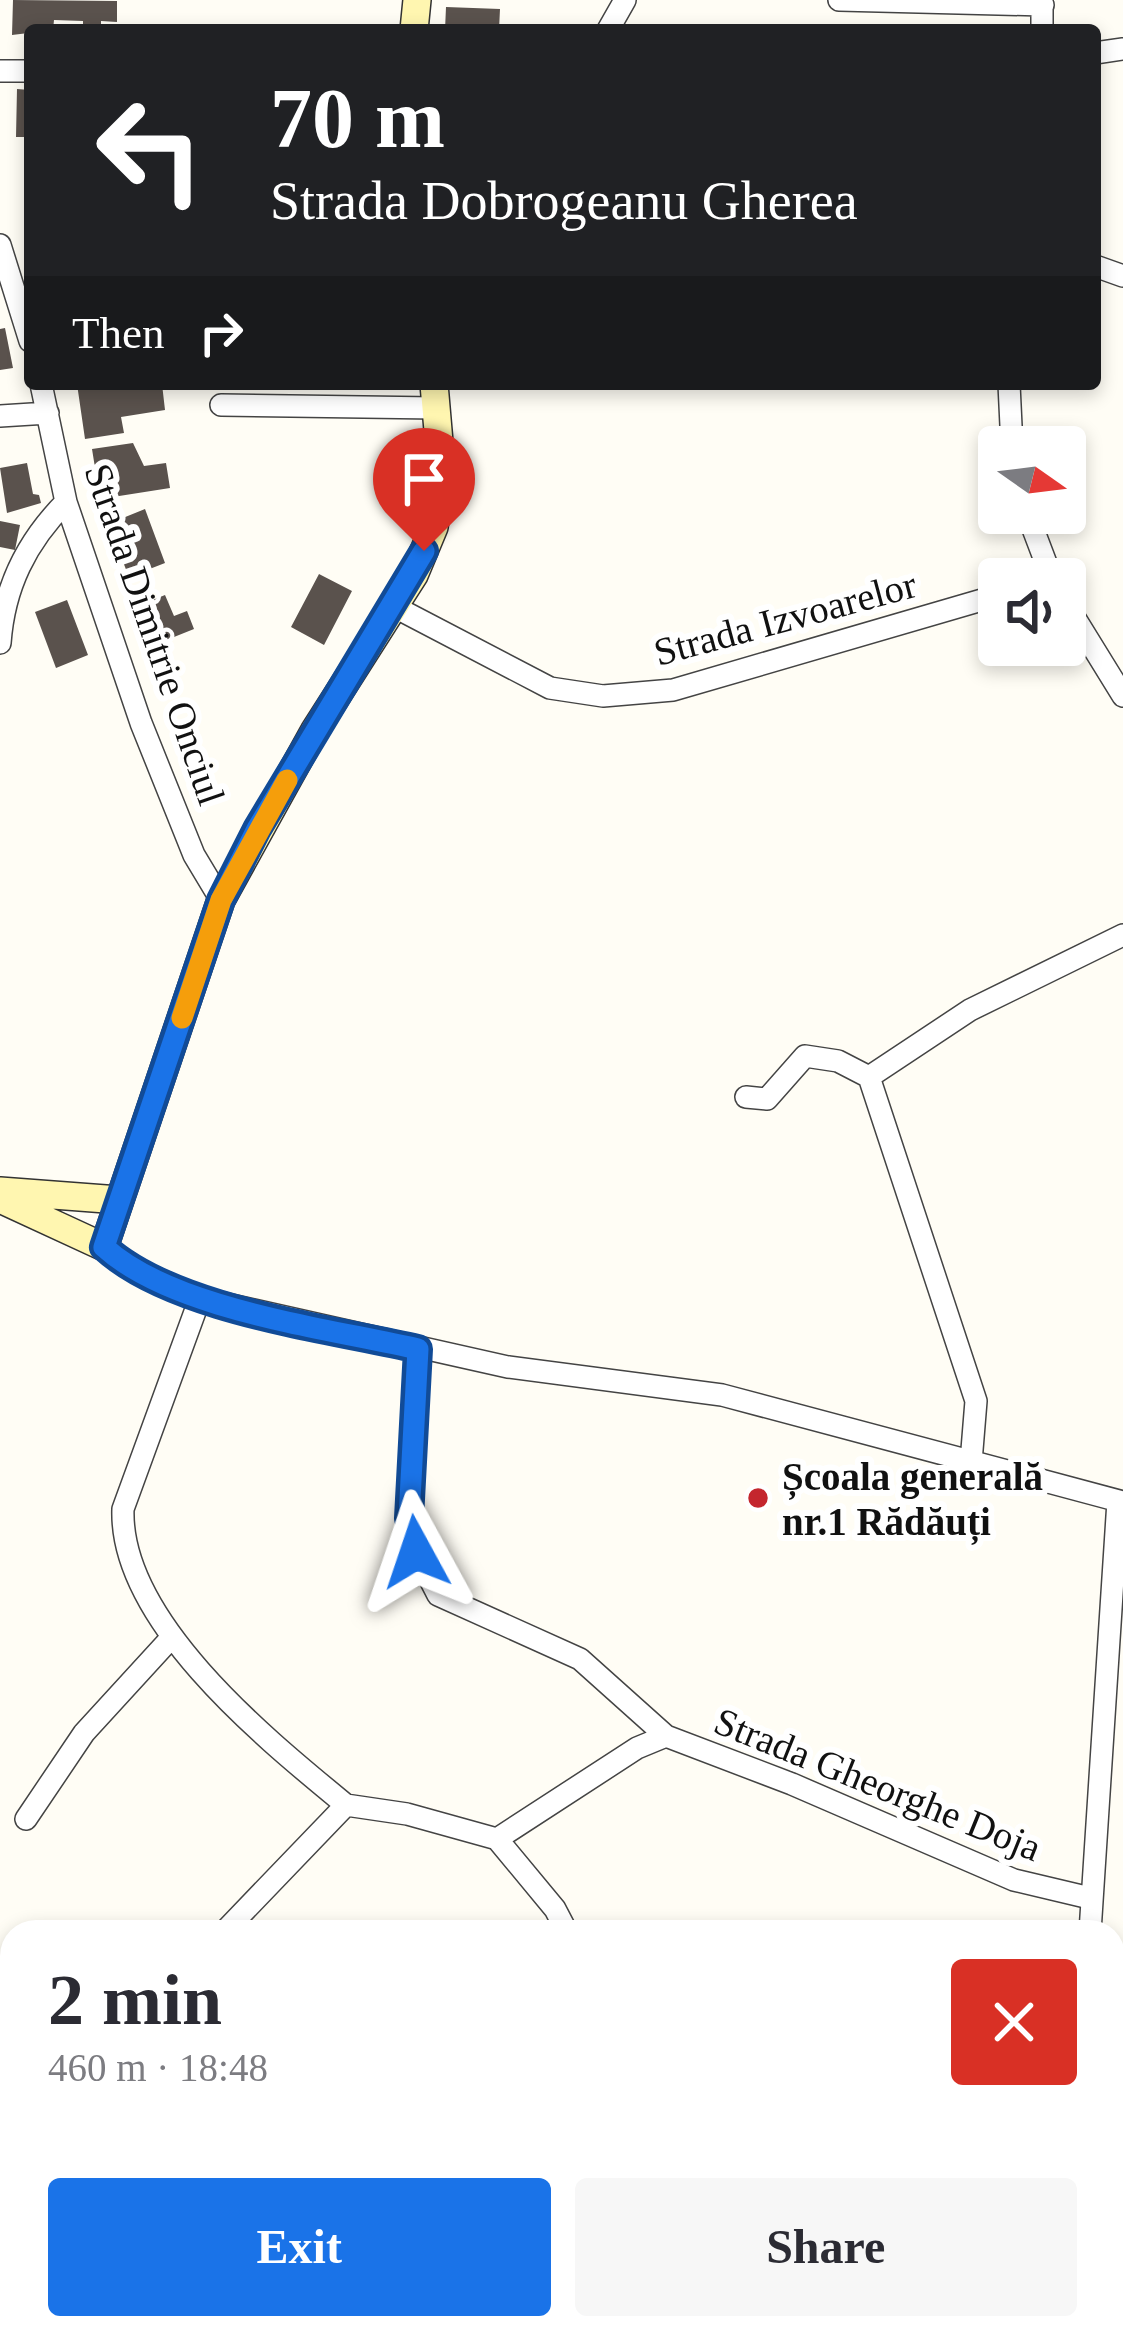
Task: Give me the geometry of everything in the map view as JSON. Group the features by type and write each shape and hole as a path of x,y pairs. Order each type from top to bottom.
{"street":[{"path":"839,0 1042,3"},
{"path":"0,245 24,322"},
{"name":"Strada Dimitrie Onciul","path":"42,390 66,502 141,723 194,855 221,900"},
{"path":"1009,390 1011,426"},
{"path":"104,1247 221,900 257,829 393,606 434,527 442,477 435,396 221,405"},
{"path":"0,416 48,413"},
{"path":"0,643 3,609 24,554 66,502"},
{"name":"Strada Izvoarelor","path":"393,606 550,688 603,696 673,690 978,601"},
{"path":"1086,636 1123,696"},
{"path":"869,1077 970,1010 1123,935"},
{"path":"746,1097 767,1099 805,1055 838,1060 869,1077 976,1401 971,1462"},
{"path":"0,1195 118,1200"},
{"path":"0,1195 104,1247 121,1262 200,1298 418,1349 722,1395 1120,1501 1090,1920"},
{"path":"200,1298 123,1509 129,1550 171,1638 206,1682 346,1805 407,1814 497,1840 561,1920"},
{"path":"418,1349 409,1518 416,1552 437,1595 580,1659 666,1736"},
{"path":"26,1819 84,1733 171,1638"},
{"name":"Strada Gheorghe Doja","path":"497,1840 637,1748 666,1736 792,1784 1013,1880 1090,1898"},
{"path":"236,1920 346,1805"}],"building":[{"path":"13,0 117,1 117,22 54,20 54,24 24,24 24,34 12,35"},
{"path":"446,7 500,9 499,24 445,24"},
{"path":"17,89 24,90 24,137 16,137"},
{"path":"5,328 13,368 0,370 0,329"},
{"path":"78,390 163,390 165,410 121,417 124,433 85,439"},
{"path":"133,443 144,466 166,463 170,488 100,499 92,449"},
{"path":"27,463 33,494 39,495 41,503 7,513 0,468"},
{"path":"145,509 165,563 129,577 108,524"},
{"path":"0,521 20,525 15,550 0,547"},
{"path":"319,574 352,591 324,645 291,627"},
{"path":"165,595 174,616 187,611 194,629 149,647 133,608"},
{"path":"67,600 88,655 56,668 35,612"}],"slow traffic":[{"path":"182,1018 221,900 287,780"}],"place":[{"name":"Școala generală nr.1 Rădăuți","path":"758,1498"}],"route":[{"path":"416,1552 409,1518 418,1349 200,1298 165,1286 104,1247 221,900 257,829 424,551"}]}
